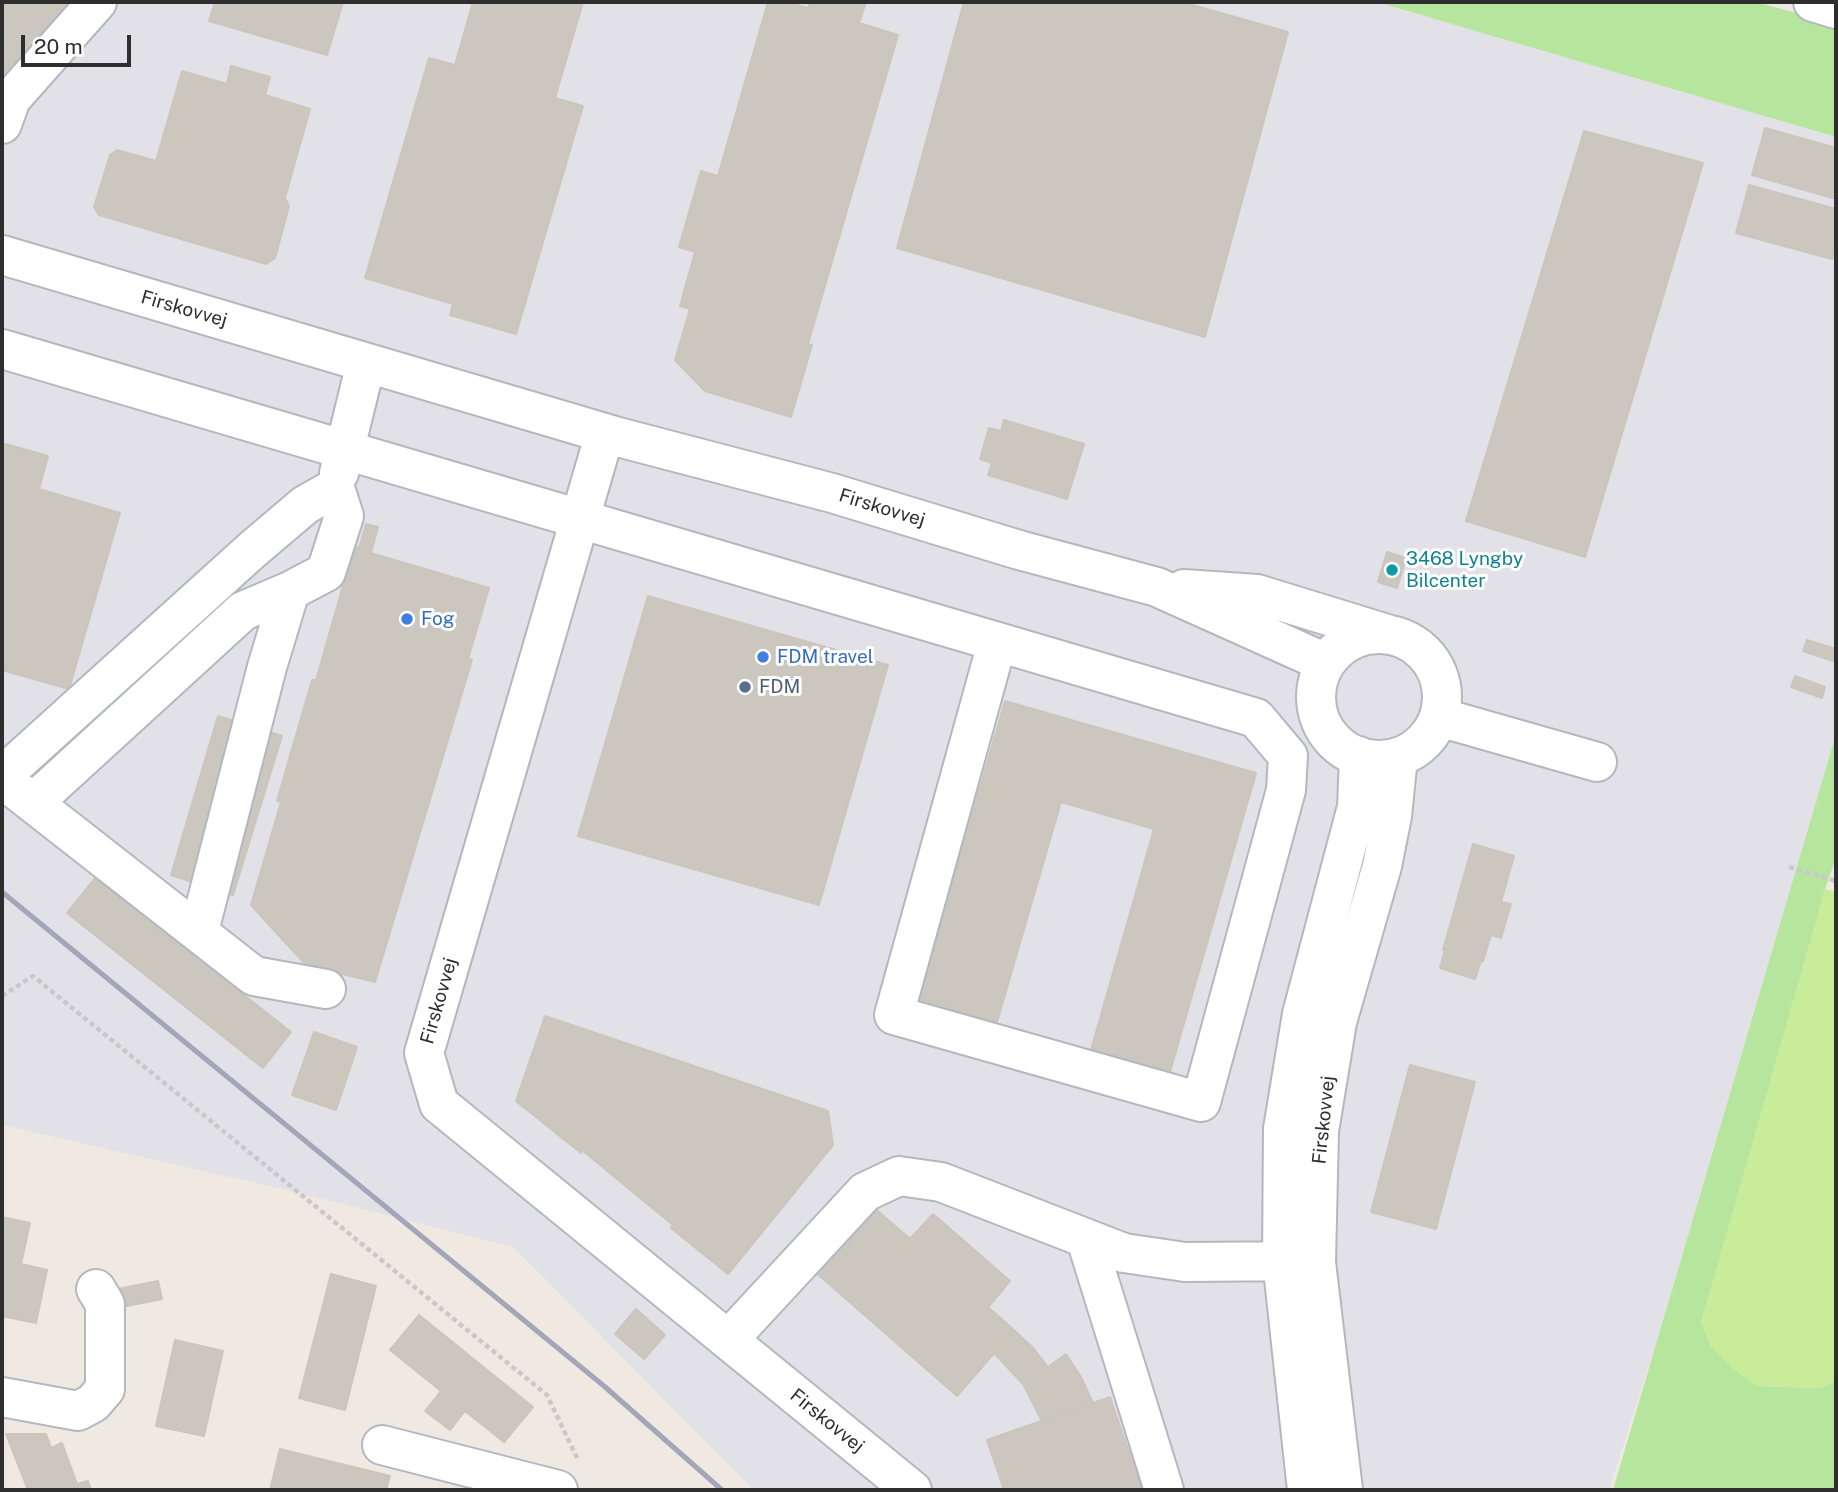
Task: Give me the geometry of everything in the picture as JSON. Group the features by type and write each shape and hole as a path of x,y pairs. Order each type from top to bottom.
{"street":[{"path":"2,124 10,99 97,2"},
{"path":"1813,2 1836,9"},
{"name":"Firskovvej","path":"2,255 605,433 832,493 1018,550 1157,587 1326,663"},
{"path":"2,349 1256,718 1289,755 1286,790 1201,1102 894,1016 997,643"},
{"path":"34,802 243,611 326,572 344,516 335,488 366,363"},
{"name":"Firskovvej","path":"605,433 424,1053 439,1104 912,1490"},
{"path":"326,989 254,976 2,777 252,550 305,505 335,488"},
{"name":"Firskovvej","path":"1157,587 1257,594 1391,635"},
{"path":"199,932 267,667 290,591"},
{"path":"1372,634 1391,635 1419,648 1437,671 1442,702 1439,717 1430,734 1416,748 1398,757 1372,759 1342,748 1329,734 1320,718 1316,699 1318,680 1326,663 1339,649 1354,639 1372,634"},
{"path":"1439,717 1597,762"},
{"name":"Firskovvej","path":"1343,1490 1299,1261 1283,1129 1302,1014 1357,807 1359,756"},
{"name":"Firskovvej","path":"1307,1490 1299,1261 1337,1022 1382,866 1392,816 1398,757"},
{"path":"728,1340 865,1192 899,1176 942,1182 1124,1253 1185,1262 1299,1261"},
{"path":"1086,1239 1164,1490"},
{"path":"2,1397 78,1411 93,1403 104,1389 105,1304 96,1289"},
{"path":"382,1445 438,1475 570,1478"}],"path":[{"path":"1789,867 1836,881"},
{"path":"2,996 33,976 44,984 547,1395 570,1478"}],"shaded area":[{"path":"2,2 1377,2 1836,137 1836,734 1658,1337 1609,1490 754,1490 513,1247 291,1191 2,1125"}],"green space":[{"path":"1377,2 1756,2 1836,24 1836,137"},
{"path":"1836,734 1836,858 1825,889 1757,1386 1820,1388 1836,1380 1836,1490 1613,1490"},
{"path":"1825,889 1836,892 1836,1380 1820,1388 1757,1386 1732,1368 1711,1347 1701,1322"}],"building":[{"path":"2,2 71,2 2,89"},
{"path":"215,2 343,2 327,55 209,21"},
{"path":"473,2 583,2 555,98 583,106 516,334 450,315 453,304 365,278 429,58 455,65"},
{"path":"768,2 785,2 808,8 810,2 866,2 859,23 898,35 808,344 812,345 791,417 705,391 675,360 690,309 680,306 695,252 679,247 701,171 718,176"},
{"path":"964,2 1182,2 1288,32 1205,337 897,248"},
{"path":"231,66 270,77 265,95 310,109 285,198 289,206 275,258 266,264 99,215 94,207 110,155 117,150 156,161 182,71 227,84"},
{"path":"1765,128 1836,148 1836,199 1752,175"},
{"path":"1584,131 1703,163 1585,557 1466,521"},
{"path":"1749,185 1836,209 1836,243 1832,259 1736,233"},
{"path":"1004,420 1084,444 1067,499 988,475 992,463 980,459 989,428 1001,431"},
{"path":"2,443 48,456 39,489 120,513 69,689 2,670"},
{"path":"366,524 378,527 371,553 489,588 468,659 472,660 375,982 306,965 251,905 281,802 277,801 312,680 316,680 354,547 359,548"},
{"name":"3468 Lyngby Bilcenter","path":"1387,552 1406,558 1397,588 1378,582"},
{"path":"648,596 888,665 819,905 578,836"},
{"path":"1807,640 1836,649 1833,661 1803,651"},
{"path":"1795,676 1825,687 1822,698 1791,687"},
{"path":"1005,701 1256,773 1170,1072 1091,1050 1154,829 1061,802 997,1022 919,999"},
{"path":"218,716 282,736 233,895 171,875"},
{"path":"1473,844 1514,856 1501,902 1511,904 1501,938 1491,935 1475,979 1440,968"},
{"path":"95,878 291,1032 263,1068 67,913"},
{"path":"545,1016 828,1111 833,1145 728,1274 582,1150 581,1153 516,1101"},
{"path":"314,1032 357,1047 336,1110 292,1095"},
{"path":"1410,1065 1475,1082 1436,1229 1371,1212"},
{"path":"871,1205 910,1239 933,1214 1010,1281 988,1307 1014,1330 957,1396 813,1270"},
{"path":"2,1217 30,1223 21,1264 47,1270 36,1323 2,1316"},
{"path":"331,1274 376,1286 345,1410 299,1398"},
{"path":"158,1281 162,1299 122,1307 118,1289"},
{"path":"636,1309 665,1335 644,1359 615,1334"},
{"path":"419,1315 533,1407 504,1442 465,1411 450,1430 425,1411 441,1391 390,1350"},
{"path":"1014,1330 1048,1367 1066,1354 1093,1403 1042,1421 1023,1384 994,1353"},
{"path":"175,1340 223,1351 204,1436 156,1426"},
{"path":"1110,1397 1142,1490 1004,1490 987,1440"},
{"path":"6,1434 46,1434 51,1448 62,1443 77,1484 88,1481 91,1490 28,1490"},
{"path":"280,1449 390,1476 386,1490 270,1490"}],"railway":[{"path":"2,892 604,1386 722,1490"}],"place":[{"name":"3468 Lyngby Bilcenter","path":"1392,570"},
{"name":"Fog","path":"407,619"},
{"name":"FDM travel","path":"763,657"},
{"name":"FDM","path":"745,687"}]}
